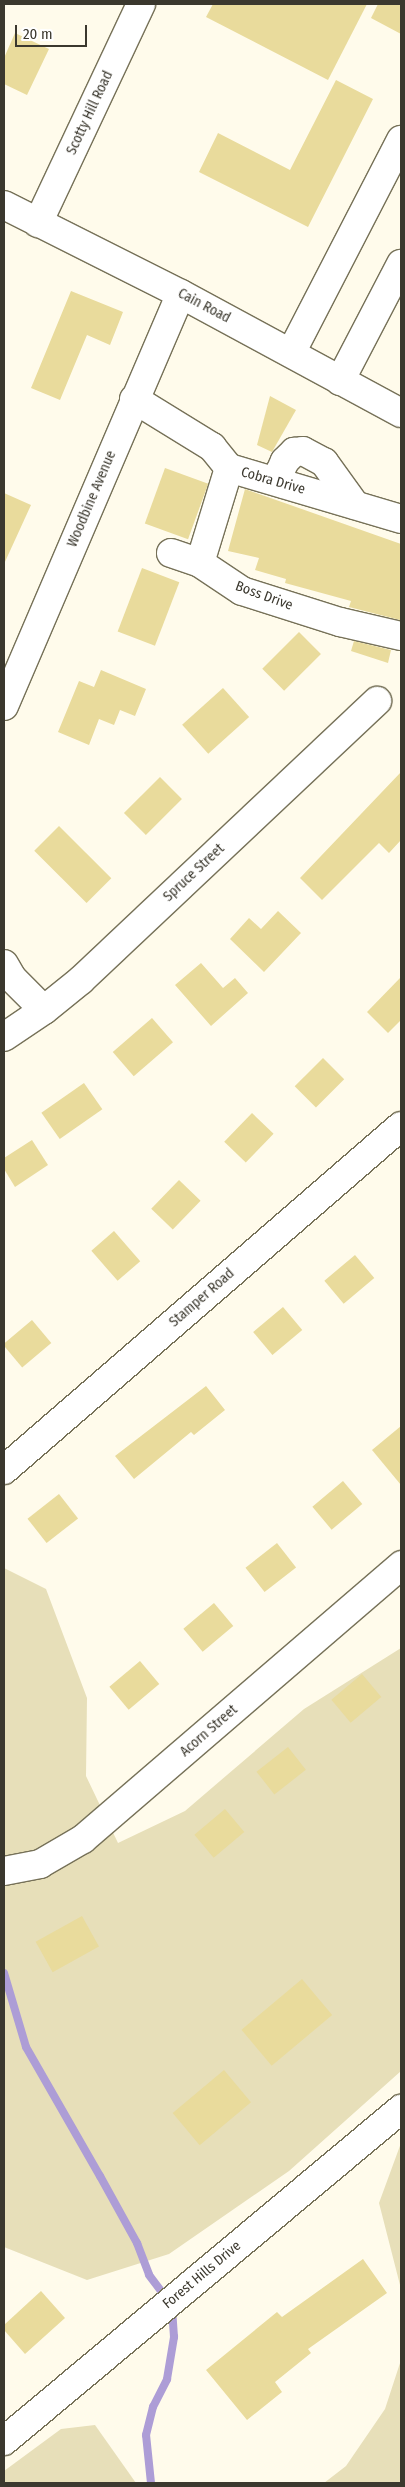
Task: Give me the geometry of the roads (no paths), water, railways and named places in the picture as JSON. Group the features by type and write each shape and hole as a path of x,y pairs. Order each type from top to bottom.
{"street":[{"name":"Scotty Hill Road","path":"38,223 142,4"},
{"path":"291,353 401,140"},
{"name":"Cain Road","path":"4,205 181,294 401,413"},
{"path":"340,381 401,264"},
{"name":"Woodbine Avenue","path":"4,706 181,294"},
{"name":"Cobra Drive","path":"134,400 212,447 229,468 401,518"},
{"path":"284,484 280,472 284,462 294,452 303,452 324,462 355,505"},
{"path":"200,564 229,468"},
{"name":"Boss Drive","path":"171,553 200,564 242,591 340,622 401,636"},
{"name":"Spruce Street","path":"4,1037 44,1010 81,980 377,701"},
{"path":"4,964 12,978 44,1010"},
{"name":"Stamper Road","path":"4,1470 401,1126"},
{"name":"Acorn Street","path":"4,1871 40,1864 83,1839 401,1565"},
{"name":"Forest Hills Drive","path":"4,2441 401,2109"}],"waterway":[{"path":"4,1973 26,2047 137,2243 149,2275 168,2300"},
{"path":"151,2483 146,2435 153,2407 167,2379 174,2337 172,2310"}]}
